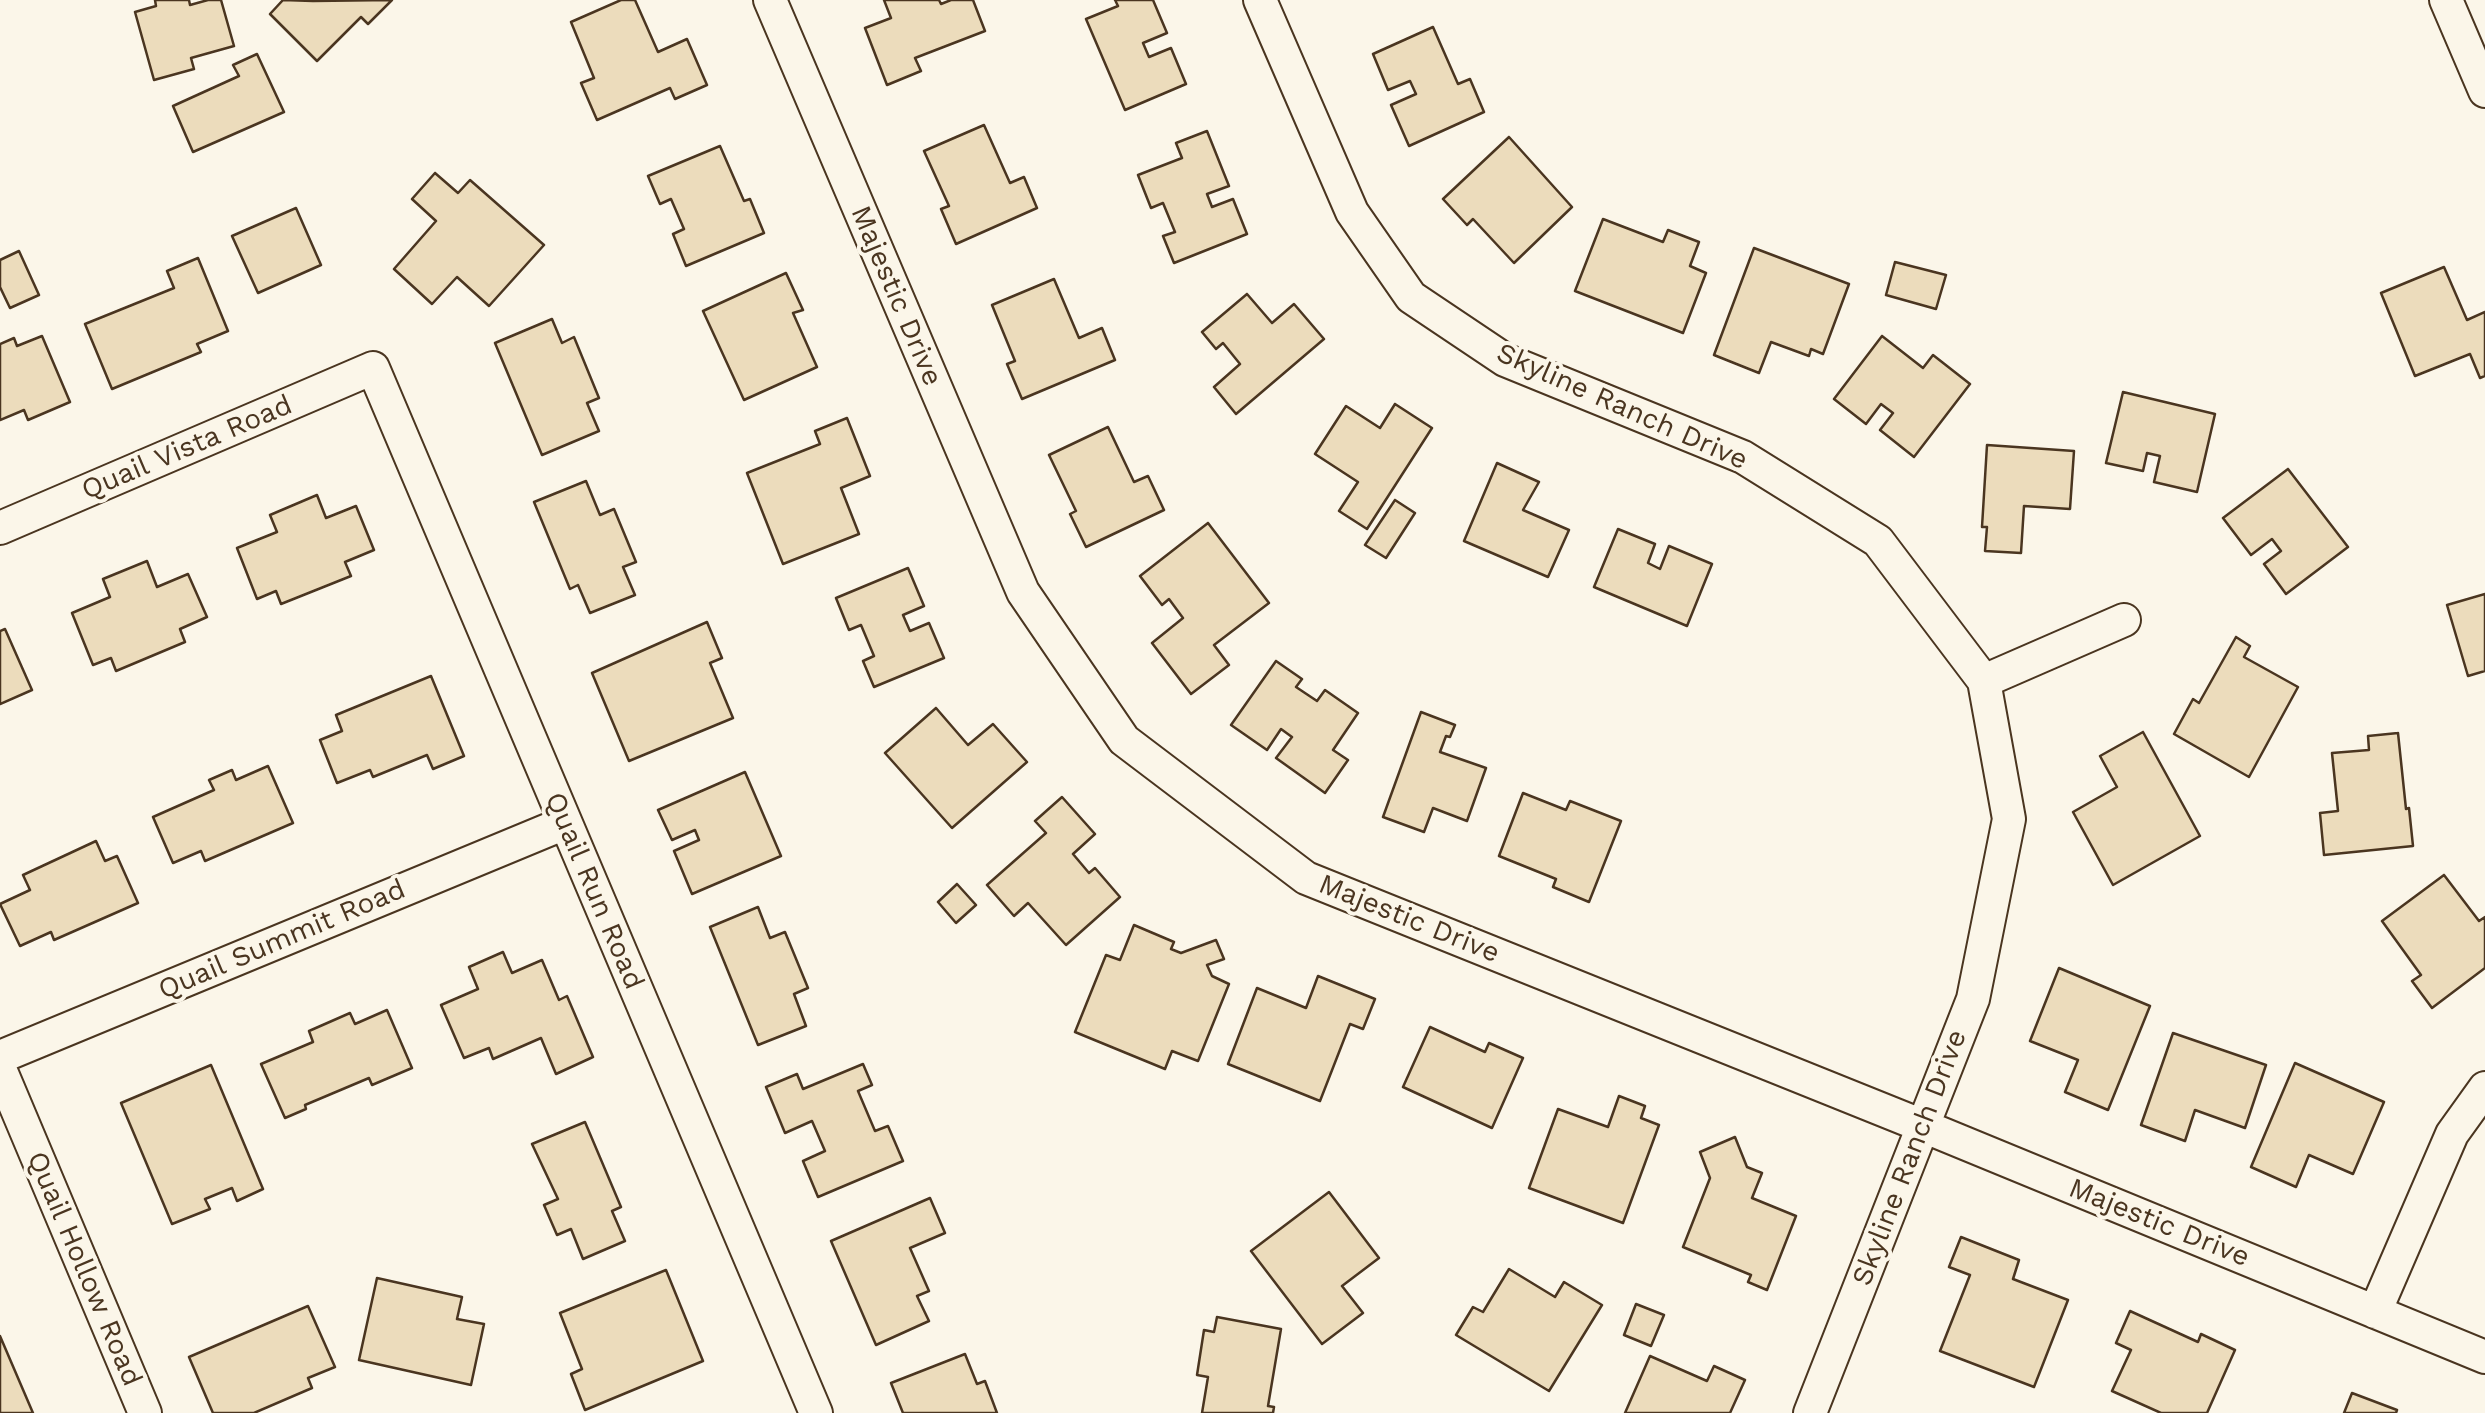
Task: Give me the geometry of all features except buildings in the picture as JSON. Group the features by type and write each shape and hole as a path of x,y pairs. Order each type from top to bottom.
{"street":[{"name":"Majestic Drive","path":"770,0 1023,592 1124,740 1306,878 2485,1357"},
{"name":"Skyline Ranch Drive","path":"1260,0 1352,212 1411,297 1505,360 1743,457 1878,541 1984,681 2009,820 1972,999 1810,1413"},
{"path":"2446,0 2485,91"},
{"name":"Quail Vista Road","path":"0,528 373,368"},
{"name":"Quail Run Road","path":"373,368 816,1413"},
{"path":"1984,681 2124,620"},
{"name":"Quail Summit Road","path":"0,1057 565,823"},
{"name":"Quail Hollow Road","path":"0,1070 145,1413"},
{"path":"2374,1312 2452,1134 2485,1088"}]}
